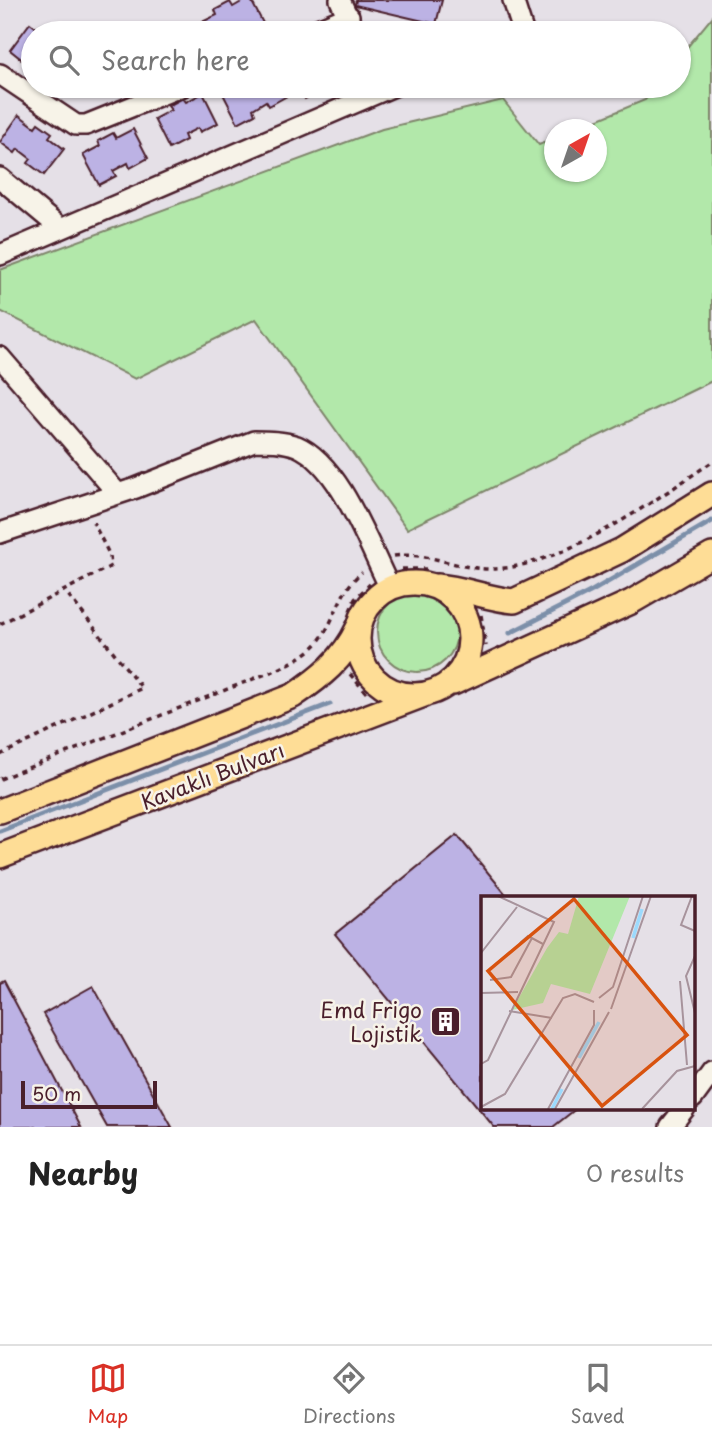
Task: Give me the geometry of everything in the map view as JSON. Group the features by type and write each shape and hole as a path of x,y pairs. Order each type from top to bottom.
{"main road":[{"path":"0,811 293,696 326,674 351,642 365,610 377,595 390,588 413,582 460,588 495,600 514,601 622,550 712,494"},
{"name":"Kavaklı Bulvarı","path":"0,856 432,692 632,602 712,555"},
{"name":"Kavaklı Bulvarı","path":"432,585 449,595 462,609 469,627 470,645 466,663 456,678 432,692"},
{"path":"358,628 357,647 363,664 373,679 388,690 405,696 432,692"}],"street":[{"path":"513,0 520,21"},
{"path":"0,74 21,88"},
{"path":"36,98 76,125 86,125 153,98"},
{"path":"0,255 359,98"},
{"path":"0,178 60,228"},
{"path":"0,357 117,494"},
{"path":"0,533 117,494 254,441 273,441 297,446 328,470 390,588"},
{"path":"694,1097 712,1072"},
{"path":"670,1127 683,1110"}],"path":[{"path":"0,624 111,566 110,556 85,505"},
{"path":"0,755 142,688 65,591"},
{"path":"479,607 488,656"},
{"path":"347,670 373,701"}],"green space":[{"path":"712,17 712,381 407,529 256,319 135,379 0,311 0,270 382,129 503,100 539,145 544,143 544,182 607,182 607,119 599,119 647,98 691,98 691,42"},
{"path":"417,592 432,595 445,604 454,617 457,632 454,647 445,660 432,669 417,672 402,669 389,660 380,647 377,632 380,617 389,604 402,595"}],"building":[{"path":"245,0 251,0 262,21 204,21 217,15 215,10 230,2 233,7"},
{"path":"356,0 442,0 437,21 423,21 355,5"},
{"path":"21,35 21,59 10,50"},
{"path":"183,98 186,102 194,98 206,98 218,123 200,132 198,128 184,135 186,140 169,149 154,119 171,110 168,106"},
{"path":"225,98 283,98 269,106 266,101 253,109 255,114 238,123"},
{"path":"19,115 35,127 38,123 52,133 49,137 64,149 44,175 28,163 31,159 18,149 15,153 0,142"},
{"path":"133,129 148,158 130,168 128,163 113,171 116,176 99,185 83,155 100,146 98,141 113,133 116,138"},
{"name":"Emd Frigo Lojistik","path":"457,835 507,896 481,896 481,1110 574,1110 553,1127 494,1127 335,934"},
{"path":"4,981 81,1127 0,1127 0,983"},
{"path":"93,986 172,1127 107,1127 43,1014"}],"waterway":[{"path":"510,633 592,591 712,521"},
{"path":"0,831 330,704"}],"place":[{"name":"Emd Frigo Lojistik","path":"445,1021"}]}
